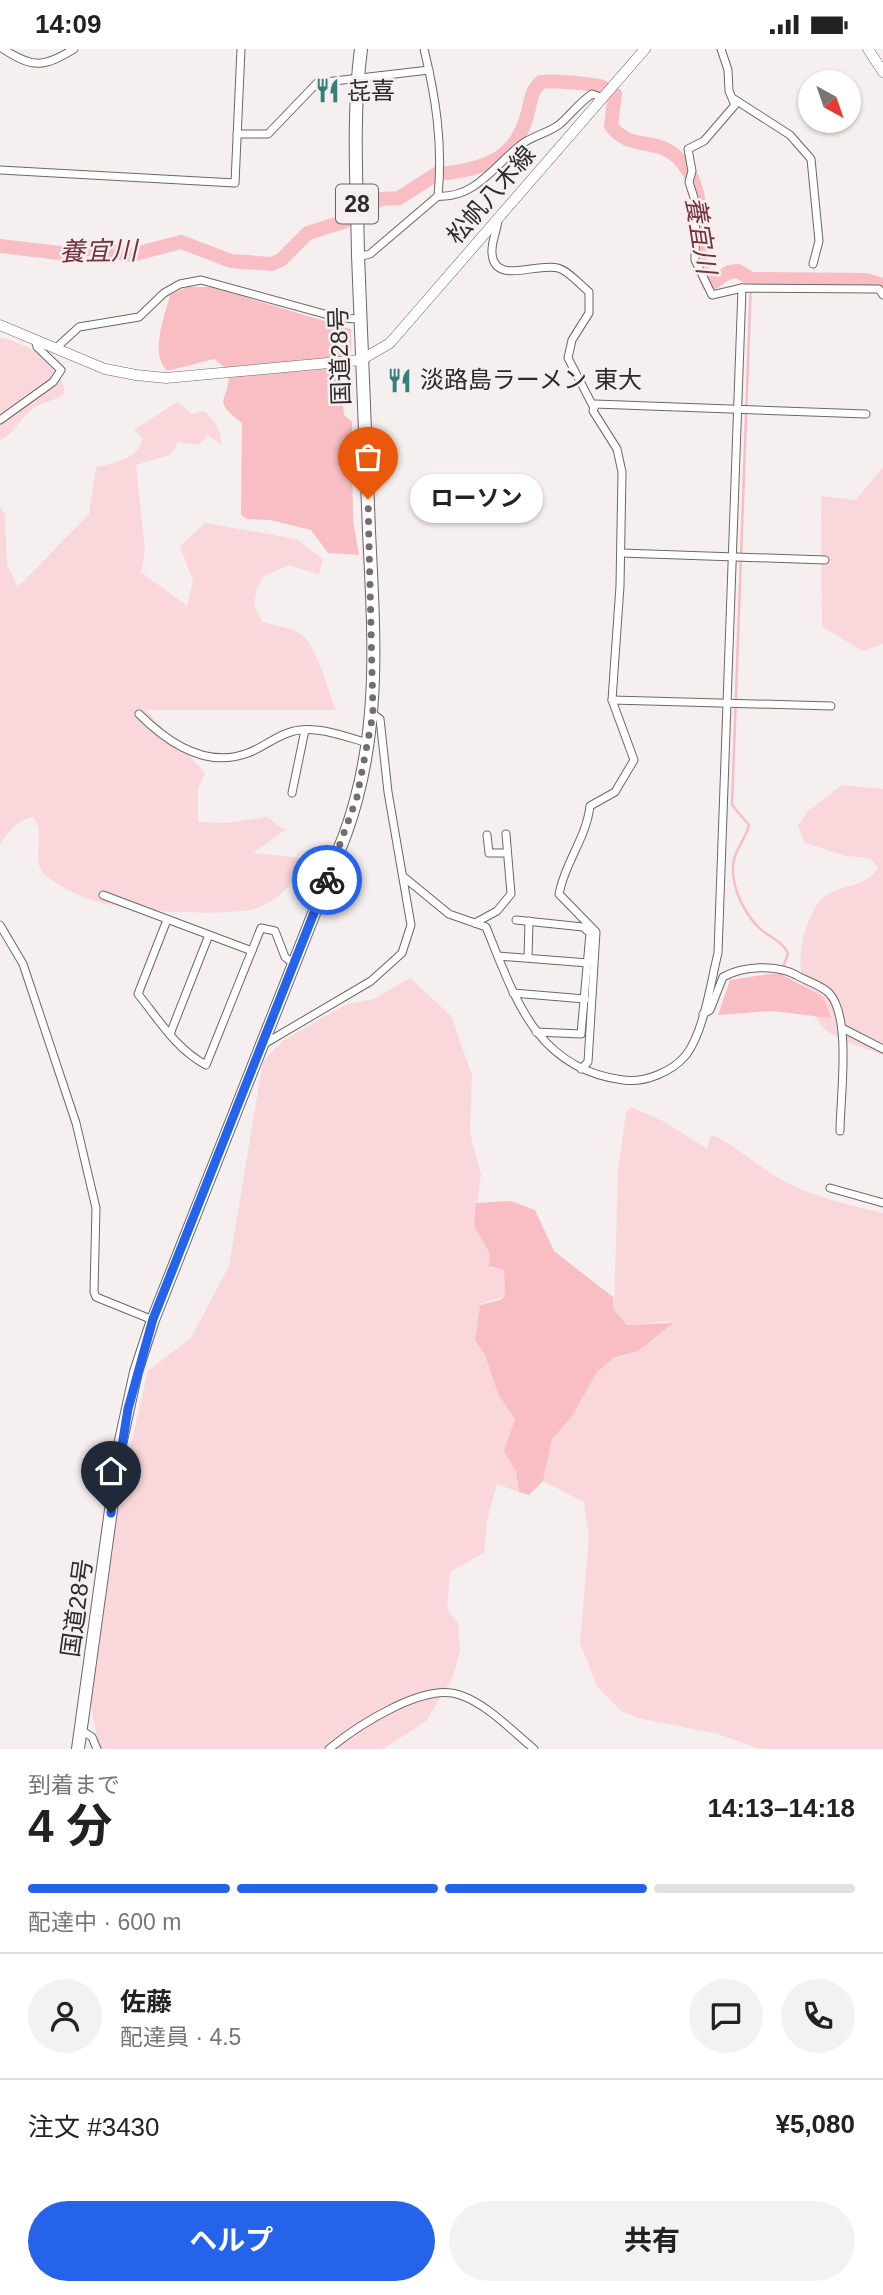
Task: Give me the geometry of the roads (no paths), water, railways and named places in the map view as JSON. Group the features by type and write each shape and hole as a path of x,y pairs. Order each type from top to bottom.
{"highway":[{"name":"国道28号","path":"78,1749 120,1445 136,1372 153,1319 351,817 369,744 373,714 372,582 358,257 357,81 361,49"}],"main road":[{"name":"松帆八木線","path":"361,360 390,343 645,49"},
{"path":"868,49 883,72"},
{"path":"0,325 105,369 136,376 166,378 361,360"}],"street":[{"path":"3,49 29,64 41,64 74,49"},
{"path":"0,170 235,183 241,49"},
{"path":"358,257 370,254 438,196 442,158 424,49"},
{"path":"721,49 729,70 729,91 734,98 790,135 811,159 819,241 813,264"},
{"path":"237,134 268,134 317,83 357,81 429,70"},
{"path":"438,196 447,197 489,176 524,143 559,124 592,94 603,97"},
{"path":"734,98 735,105 704,141 688,149 691,171 689,182 696,204 697,268 712,295 744,288 860,287 879,289 883,295"},
{"path":"498,219 492,250 494,263 501,271 541,265 561,268 589,292 589,313 572,340 568,358 617,449 622,472 621,553 612,700 634,760 615,792 590,806 587,828 569,861 559,894 596,932 588,1062 581,1069"},
{"path":"55,349 79,327 139,317 164,293 180,284 201,280 339,318 359,319"},
{"path":"405,878 449,914 486,926 513,993 536,1032 581,1069 606,1078 629,1081 655,1076 685,1056 703,1014 718,953 744,288"},
{"path":"0,420 53,382 61,370 37,347 35,339"},
{"path":"594,408 595,404 866,414"},
{"path":"621,553 825,560"},
{"path":"612,700 831,706"},
{"path":"263,1044 371,981 402,953 411,925 388,792 380,719 373,714"},
{"path":"139,715 164,739 200,755 243,755 295,730 341,735 369,744"},
{"path":"292,793 305,730"},
{"path":"474,923 497,911 511,894 506,834"},
{"path":"487,835 489,853 507,853"},
{"path":"103,895 252,951"},
{"path":"167,920 138,994 188,1055 206,1065 261,928 275,931 285,957 294,964"},
{"path":"516,920 583,927 590,933 581,1034 536,1032"},
{"path":"528,958 529,921"},
{"path":"0,925 23,964 76,1123 96,1208 94,1292 96,1297 153,1319"},
{"path":"170,1034 209,935"},
{"path":"498,956 588,963"},
{"path":"703,1014 710,1010 723,977 744,971 782,969 828,992 837,1007 842,1028 839,1131"},
{"path":"513,993 584,999"},
{"path":"842,1028 883,1049"},
{"path":"831,1188 883,1203"},
{"path":"329,1749 366,1724 403,1705 427,1693 445,1691 476,1703 534,1749"},
{"path":"81,1730 92,1737 97,1749"}],"waterway":[{"name":"養宜川","path":"447,173 475,168 508,150 523,127 533,92 541,82 603,87"},
{"name":"養宜川","path":"615,94 611,126 627,139 669,151 687,168 693,180 699,206 700,260 709,285 729,272 738,271 751,279 866,280 883,285"},
{"name":"養宜川","path":"364,209 380,199 399,198 438,173"},
{"name":"養宜川","path":"0,246 68,254 91,248 131,255 181,242 231,261 271,264 281,260 308,233 346,221"},
{"path":"751,279 732,805 749,825 736,854 733,874 737,893 751,919 788,953 781,974"}],"place":[{"name":"㐂喜","path":"327,91"},
{"name":"淡路島ラーメン 東大","path":"400,380"},
{"name":"ローソン","path":"368,499"}]}
